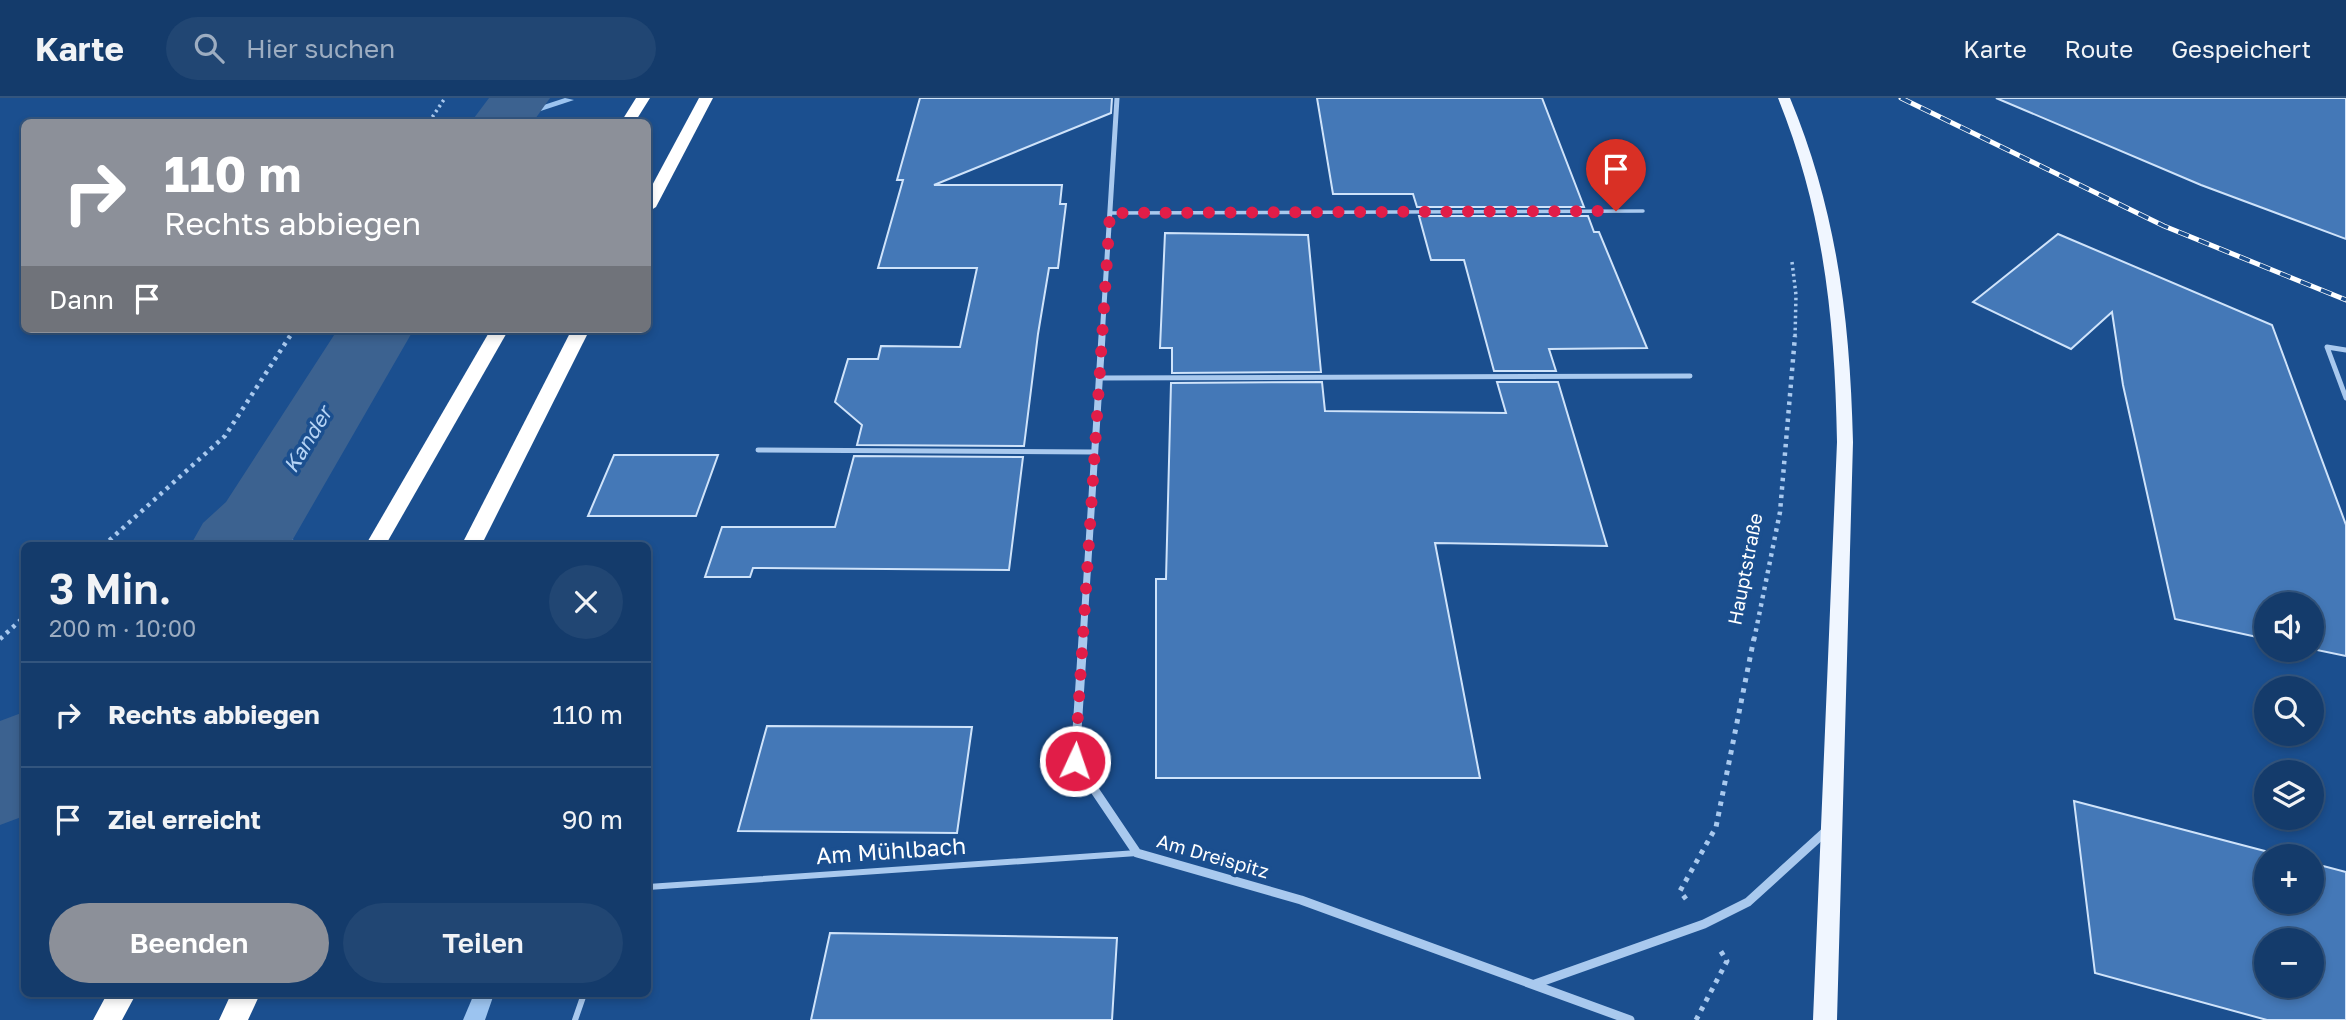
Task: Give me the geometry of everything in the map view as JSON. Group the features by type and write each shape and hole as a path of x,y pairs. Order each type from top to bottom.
{"highway":[{"path":"630,119 643,98"},
{"path":"651,201 706,98"},
{"path":"377,542 498,333"},
{"path":"473,542 580,333"},
{"path":"107,1020 120,997"},
{"path":"233,1020 244,997"}],"main road":[{"path":"1784,98 1814,175 1826,229 1836,286 1844,375 1845,442 1825,1020"}],"street":[{"name":"Am Dreispitz","path":"1117,98 1075,761 1137,853 1301,900 1630,1020"},
{"path":"1534,984 1704,925 1748,902 1832,826"}],"lane":[{"path":"1110,213 1643,211"},
{"path":"2346,350 2326,346 2346,398"},
{"path":"1099,378 1690,376"},
{"path":"758,450 1094,452"},
{"name":"Am Mühlbach","path":"651,887 1137,853"},
{"path":"575,1020 583,997"}],"path":[{"path":"431,119 445,98"},
{"name":"Hauptstraße","path":"1696,1020 1727,961 1680,891 1716,827 1780,512 1794,362 1796,295 1792,256"},
{"path":"107,542 225,436 292,333"},
{"path":"0,639 21,620"}],"building":[{"path":"920,98 1112,98 1111,113 934,185 1062,185 1060,204 1066,204 1058,268 1049,268 1024,446 857,445 862,425 835,402 848,359 878,359 881,346 960,347 977,268 878,268 903,180 897,180"},
{"path":"1317,98 1542,98 1584,207 1417,207 1413,194 1333,194"},
{"path":"1996,98 2346,98 2346,239 2201,185"},
{"path":"1419,216 1588,216 1594,232 1599,232 1647,348 1549,349 1556,371 1494,371 1464,260 1431,260"},
{"path":"1165,233 1308,235 1321,372 1172,373 1172,348 1160,348"},
{"path":"2058,234 2272,325 2346,525 2346,656 2324,651 2324,592 2254,592 2254,636 2175,619 2123,385 2112,312 2071,349 1973,302"},
{"path":"1322,382 1325,411 1506,413 1497,382 1558,382 1607,546 1435,543 1480,778 1156,778 1156,579 1166,579 1171,383"},
{"path":"614,455 718,455 696,516 588,516"},
{"path":"854,456 1023,457 1009,570 753,568 750,577 705,577 722,527 835,527"},
{"path":"767,726 972,727 957,833 738,831"},
{"path":"2074,801 2254,848 2254,914 2324,914 2324,866 2346,872 2346,1020 2267,1020 2095,973"},
{"path":"830,933 1117,938 1112,1020 811,1020"}],"waterway":[{"name":"Kander","path":"504,119 520,98"},
{"path":"506,119 569,100"},
{"name":"Kander","path":"239,542 257,524 374,333"},
{"path":"257,524 285,542"},
{"name":"Kander","path":"0,780 21,759"},
{"path":"474,1020 483,997"}],"railway":[{"path":"1901,98 2164,226 2346,300"}],"route":[{"path":"1075,761 1110,213 1616,211"}]}
